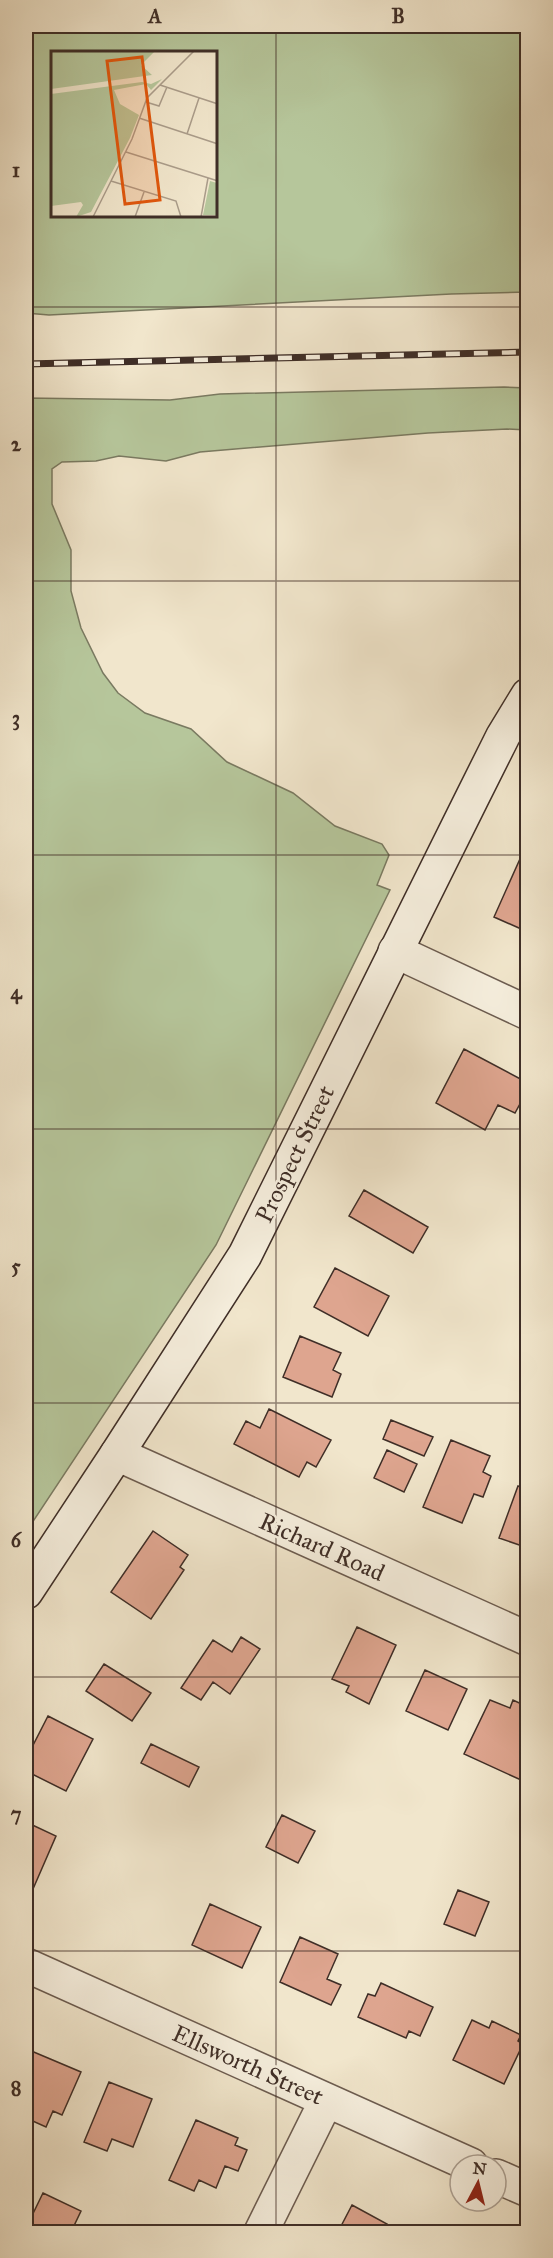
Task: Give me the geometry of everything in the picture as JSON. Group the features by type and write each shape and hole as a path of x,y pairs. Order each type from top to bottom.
{"street":[{"name":"Prospect Street","path":"26,1592 245,1255 503,736 528,695"},
{"path":"395,951 528,1013"},
{"name":"Richard Road","path":"117,1454 528,1639"},
{"name":"Ellsworth Street","path":"26,1965 448,2155"},
{"path":"261,2232 326,2101"},
{"path":"508,2181 528,2190"}],"green space":[{"path":"26,26 527,26 527,292 49,315 26,313"},
{"path":"527,388 527,430 428,433 200,452 166,461 119,456 96,461 62,462 52,469 52,504 71,550 71,591 81,628 103,673 118,693 145,713 191,729 227,762 293,793 335,826 382,844 389,855 377,885 390,890 216,1245 26,1532 26,398 170,400 220,394"}],"building":[{"path":"528,841 528,932 494,917"},
{"path":"464,1049 528,1083 528,1089 515,1113 498,1105 485,1130 436,1103"},
{"path":"364,1190 428,1227 413,1253 349,1216"},
{"path":"335,1268 389,1296 368,1336 314,1307"},
{"path":"300,1336 341,1353 333,1370 341,1374 332,1397 283,1377"},
{"path":"269,1409 331,1440 316,1467 307,1462 299,1477 234,1444 246,1421 260,1428"},
{"path":"391,1420 433,1437 424,1456 383,1439"},
{"path":"451,1440 490,1456 483,1472 491,1476 483,1497 474,1494 462,1523 423,1507"},
{"path":"387,1450 417,1464 404,1492 374,1478"},
{"path":"518,1486 528,1489 528,1548 499,1538"},
{"path":"153,1531 188,1555 180,1567 184,1570 151,1619 111,1592"},
{"path":"357,1627 396,1645 369,1704 346,1692 349,1686 332,1679"},
{"path":"241,1637 260,1649 230,1694 213,1682 201,1700 181,1688 213,1640 232,1652"},
{"path":"104,1664 151,1693 132,1721 86,1691"},
{"path":"425,1670 467,1689 448,1730 406,1711"},
{"path":"490,1700 510,1708 513,1700 528,1707 528,1765 521,1780 464,1754"},
{"path":"48,1716 93,1739 66,1791 26,1771 26,1759"},
{"path":"151,1744 199,1767 189,1787 141,1763"},
{"path":"282,1815 315,1831 298,1863 266,1847"},
{"path":"26,1822 56,1836 33,1889 26,1885"},
{"path":"458,1890 489,1902 475,1936 444,1924"},
{"path":"210,1904 261,1927 242,1968 192,1945"},
{"path":"300,1937 338,1954 327,1979 341,1985 331,2005 280,1982"},
{"path":"381,1983 433,2007 420,2036 409,2031 406,2038 358,2017 368,1994 375,1996"},
{"path":"472,2020 489,2028 492,2021 521,2035 518,2041 523,2044 504,2084 453,2060"},
{"path":"29,2050 81,2072 62,2115 53,2111 46,2127 26,2118 26,2058"},
{"path":"109,2082 152,2099 133,2147 112,2139 107,2151 84,2142"},
{"path":"196,2120 238,2138 235,2145 247,2150 238,2171 225,2166 216,2188 199,2180 194,2191 169,2180"},
{"path":"43,2193 81,2211 71,2232 36,2232 26,2228"},
{"path":"352,2205 387,2224 382,2232 338,2232"}],"railway":[{"path":"26,364 528,352"}]}
